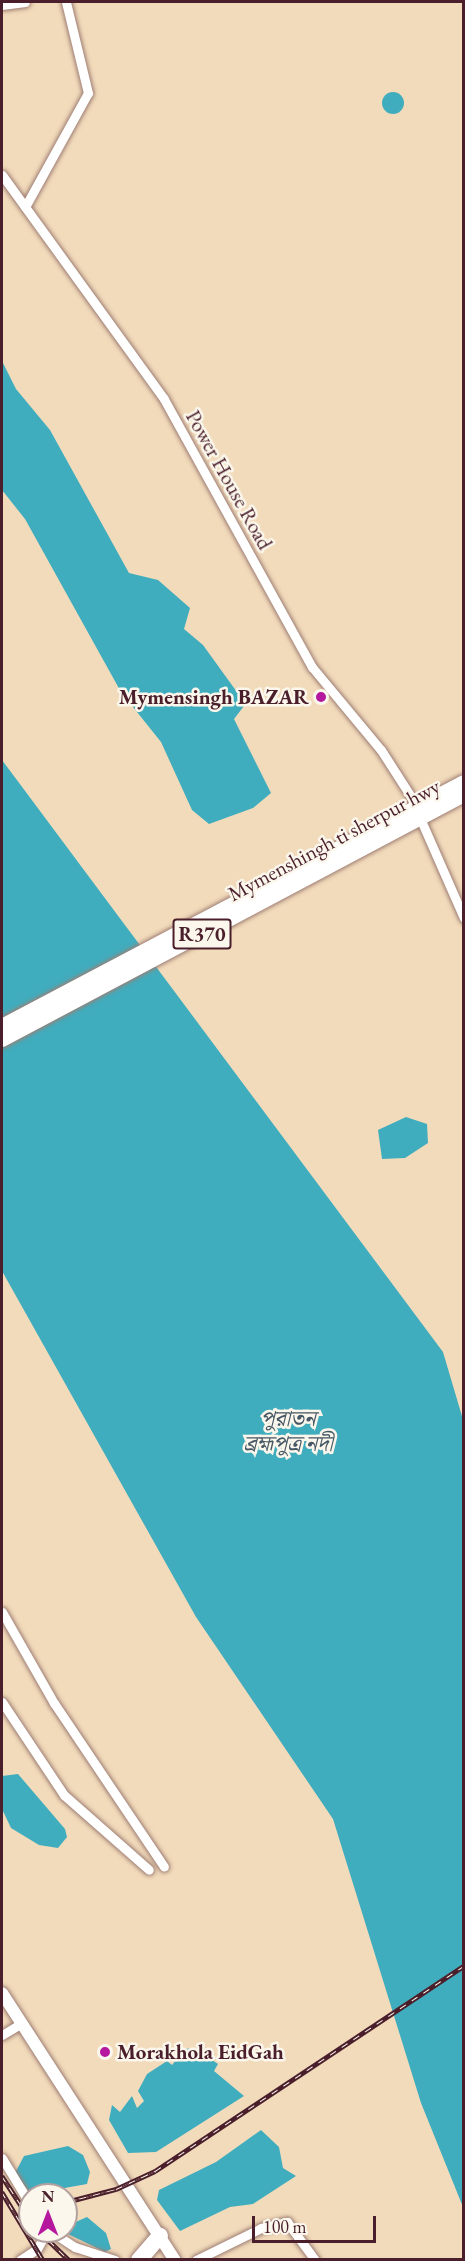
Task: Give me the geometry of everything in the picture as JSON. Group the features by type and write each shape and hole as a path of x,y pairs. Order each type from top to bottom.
{"highway":[{"path":"139,2259 160,2236"}],"main road":[{"name":"Mymenshingh ti sherpur hwy","path":"2,1040 400,823 464,782"},
{"name":"Mymenshingh ti sherpur hwy","path":"419,812 464,795"},
{"name":"Mymenshingh ti sherpur hwy","path":"2,1026 400,823"},
{"path":"2,1993 20,2024 175,2259"}],"street":[{"path":"2,5 25,2"},
{"path":"25,207 88,93 66,2"},
{"name":"Power House Road","path":"2,175 164,399 312,667 381,750 419,812 464,918"},
{"path":"2,1612 54,1703 164,1867"},
{"path":"2,1702 64,1795 148,1870"},
{"path":"2,2035 20,2024"},
{"path":"2,2158 18,2184"},
{"path":"196,2259 261,2228 287,2222 315,2259"},
{"path":"20,2259 37,2249 41,2243"},
{"path":"68,2243 115,2259"}],"water":[{"path":"393,92 401,95 404,103 401,111 393,114 385,111 382,103 385,95"},
{"path":"2,361 16,389 50,430 129,573 158,580 190,608 184,629 203,645 242,699 244,706 234,719 271,793 253,808 209,824 192,810 161,742 121,692 25,519 2,490"},
{"name":"পুরাতন ব্রহ্মপুত্র নদী","path":"2,760 443,1352 464,1423 463,2207 421,2103 333,1819 196,1617 2,1271"},
{"path":"406,1117 427,1124 428,1143 405,1158 382,1159 378,1130"},
{"path":"18,1774 65,1829 67,1837 58,1848 39,1845 11,1828 2,1809 2,1776"},
{"path":"194,2048 218,2064 214,2071 244,2096 156,2152 128,2153 109,2120 112,2105 120,2112 132,2096 137,2108 144,2101 138,2091 147,2074 167,2061 172,2065 185,2049"},
{"path":"261,2130 279,2147 283,2168 296,2176 253,2204 230,2207 180,2231 157,2200 159,2190 216,2162"},
{"path":"68,2146 83,2155 90,2172 87,2184 23,2183 15,2173 24,2156"},
{"path":"87,2217 106,2233 111,2249 105,2252 78,2239 78,2221"}],"railway":[{"path":"78,2199 116,2189 155,2171 464,1966"},
{"path":"2,2176 18,2201"},
{"path":"2,2192 43,2260"},
{"path":"51,2243 69,2260"}],"place":[{"name":"Mymensingh BAZAR","path":"321,697"},
{"name":"Morakhola EidGah","path":"105,2052"}]}
